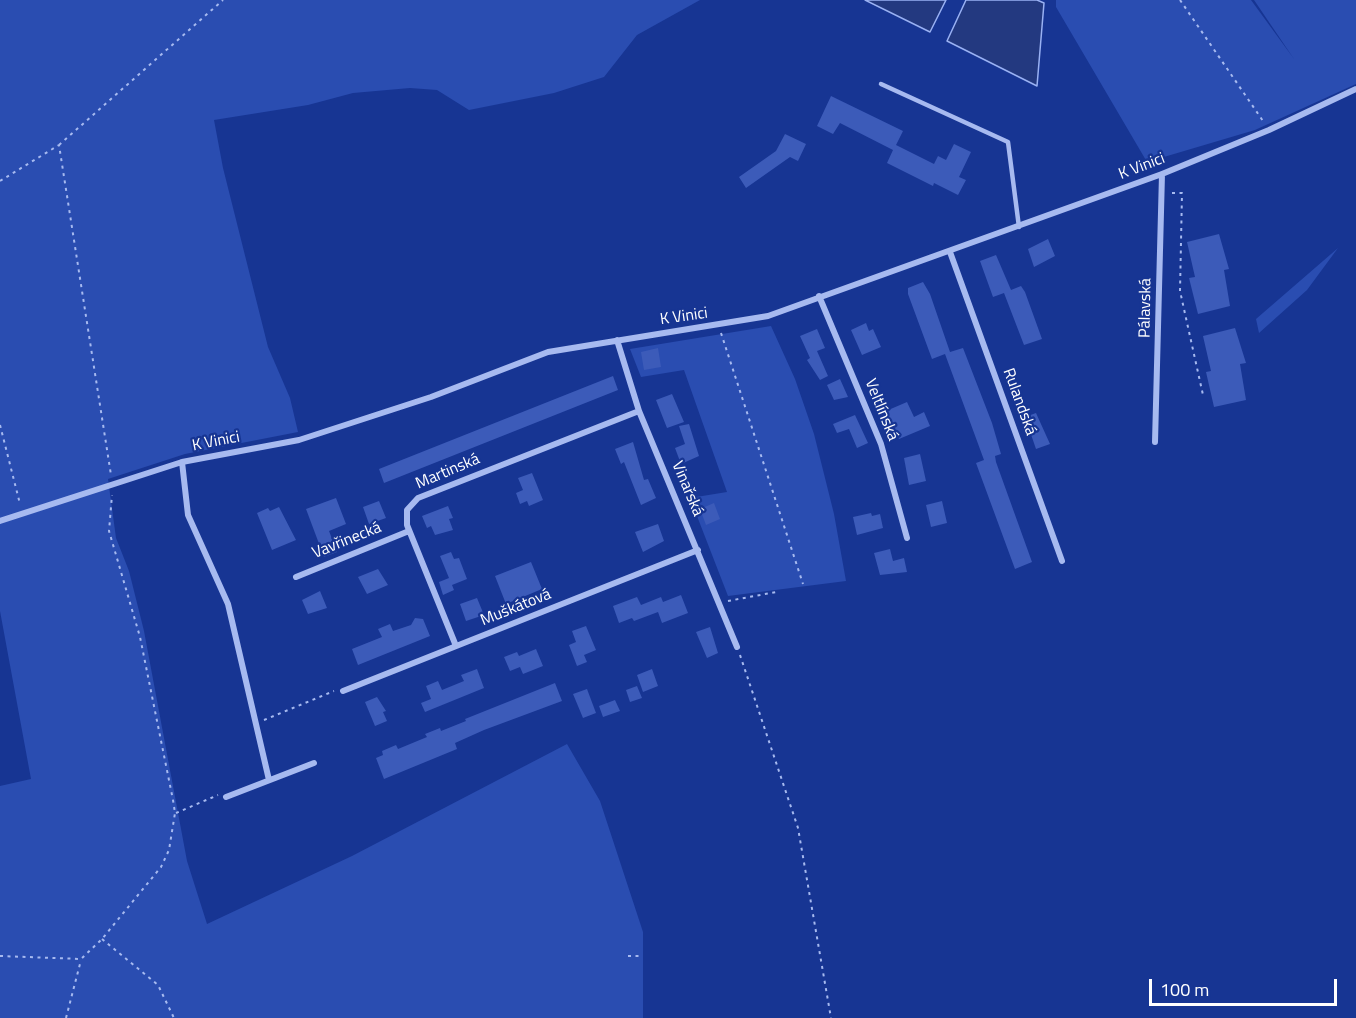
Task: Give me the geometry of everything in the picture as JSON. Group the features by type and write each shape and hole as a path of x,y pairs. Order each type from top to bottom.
{"street":[{"name":"K Vinici","path":"0,521 182,462 299,440 431,397 548,352 768,316 1162,174 1269,130 1356,89"},
{"name":"Pálavská","path":"1155,442 1162,174"},
{"name":"Rulandská","path":"950,252 1062,561"},
{"name":"Veltlínská","path":"819,296 881,444 907,538"},
{"name":"Vinařská","path":"617,340 639,411 737,647"},
{"name":"Martinská","path":"409,531 407,510 418,498 639,411"},
{"path":"182,462 188,515 228,604 269,780"},
{"path":"409,531 456,646"},
{"name":"Vavřinecká","path":"296,577 409,531"},
{"name":"Muškátová","path":"343,690 698,550"},
{"path":"226,798 314,763"}],"lane":[{"path":"881,84 1008,142 1019,227"}],"path":[{"path":"0,181 58,145 223,0"},
{"path":"1180,0 1269,130"},
{"path":"58,145 112,485 109,531 140,637 175,813 169,850 161,867 102,939 81,959 66,1018"},
{"path":"1172,193 1182,193 1180,291 1203,394"},
{"path":"718,325 803,584"},
{"path":"0,425 23,514"},
{"path":"720,603 776,592"},
{"path":"737,647 798,828 831,1018"},
{"path":"256,723 343,690"},
{"path":"175,813 224,793 226,798"},
{"path":"102,939 158,985 174,1018"},
{"path":"0,956 81,959"},
{"path":"628,956 643,956"}],"shaded area":[{"path":"0,0 700,0 637,35 604,77 554,93 469,110 437,90 410,88 353,93 308,105 214,120 223,168 268,347 290,398 298,432 185,454 108,479 116,538 129,571 144,631 187,861 207,924 352,856 567,744 600,801 643,932 643,1018 0,1018 0,786 31,779 0,611"},
{"path":"865,0 946,0 930,32"},
{"path":"966,0 1037,0 1044,3 1037,86 947,41"},
{"path":"1056,0 1251,0 1294,59 1254,0 1356,0 1356,84 1255,130 1147,162 1056,7"},
{"path":"1338,248 1307,290 1259,333 1256,319"},
{"path":"771,326 795,379 814,434 834,514 846,581 728,596 690,498 727,492 684,370 641,377 630,349"}],"building":[{"path":"831,96 903,131 896,145 934,164 938,156 946,160 954,144 971,152 959,177 966,180 958,195 934,183 933,186 887,163 893,150 840,123 833,134 817,126"},
{"path":"785,134 806,144 798,161 790,157 746,188 739,177 776,151"},
{"path":"1219,234 1229,269 1224,270 1230,306 1198,314 1189,278 1195,277 1187,242"},
{"path":"1048,239 1055,256 1034,267 1028,249"},
{"path":"996,255 1011,290 1021,286 1025,292 1042,339 1024,345 1004,293 993,297 980,261"},
{"path":"923,282 930,294 950,352 963,348 992,423 1001,454 995,456 996,462 1032,562 1015,569 976,463 984,460 945,354 932,359 908,294 908,288"},
{"path":"866,323 869,331 873,329 881,347 862,355 851,330"},
{"path":"1235,328 1246,363 1240,364 1246,400 1214,407 1206,372 1211,371 1203,336"},
{"path":"817,329 825,348 817,351 828,376 820,380 807,360 810,358 800,336"},
{"path":"658,348 661,367 644,370 641,352"},
{"path":"613,376 618,390 384,483 379,469"},
{"path":"840,379 848,397 834,400 827,385"},
{"path":"672,394 684,422 667,428 656,400"},
{"path":"907,402 914,417 924,412 930,426 899,439 886,411"},
{"path":"1036,413 1050,444 1036,449 1025,417"},
{"path":"855,415 868,443 857,448 849,429 837,433 833,424"},
{"path":"689,424 699,456 681,464 675,448 685,444 679,426"},
{"path":"633,442 644,480 648,479 656,498 641,505 624,462 621,464 615,449"},
{"path":"920,454 926,481 909,485 904,458"},
{"path":"532,473 543,500 529,506 527,501 520,504 516,493 523,490 518,478"},
{"path":"336,498 346,524 329,531 337,552 324,557 306,509"},
{"path":"379,501 386,518 369,524 363,507"},
{"path":"942,501 947,523 931,527 926,505"},
{"path":"714,503 720,519 706,525 700,509"},
{"path":"448,506 453,518 449,519 453,530 435,535 431,526 427,528 422,516"},
{"path":"279,507 296,540 272,550 257,513 268,508 270,511"},
{"path":"871,513 872,516 880,514 883,528 857,535 853,517"},
{"path":"658,524 664,541 643,552 635,532"},
{"path":"890,549 893,561 904,558 907,572 880,575 874,553"},
{"path":"451,552 454,559 459,558 467,579 452,585 454,590 443,595 439,582 449,578 440,556"},
{"path":"531,562 542,589 506,604 495,576"},
{"path":"378,569 388,585 367,594 358,577"},
{"path":"320,591 327,608 308,614 302,600"},
{"path":"681,595 688,613 662,623 658,612 634,621 632,618 619,623 613,606 637,597 641,605 661,597 663,602"},
{"path":"477,598 484,615 466,621 460,604"},
{"path":"415,618 423,619 430,636 358,665 352,649 382,637 378,629 390,624 393,631 411,625"},
{"path":"586,626 596,650 584,655 587,662 577,666 569,645 576,642 572,631"},
{"path":"710,627 718,653 707,658 696,632"},
{"path":"536,649 543,666 523,674 520,667 510,671 504,657 517,652 519,656"},
{"path":"477,669 484,688 425,712 421,703 431,699 426,686 438,681 442,690 464,681 461,675"},
{"path":"652,669 658,686 643,692 637,675"},
{"path":"555,683 562,701 484,730 455,743 457,749 384,779 376,758 383,755 382,751 396,745 398,749 427,737 425,734 440,728 441,731"},
{"path":"637,686 642,698 630,702 626,690"},
{"path":"587,689 596,713 583,718 573,694"},
{"path":"377,697 386,711 383,712 387,721 375,726 365,702"},
{"path":"615,700 620,711 603,717 599,706"}]}
